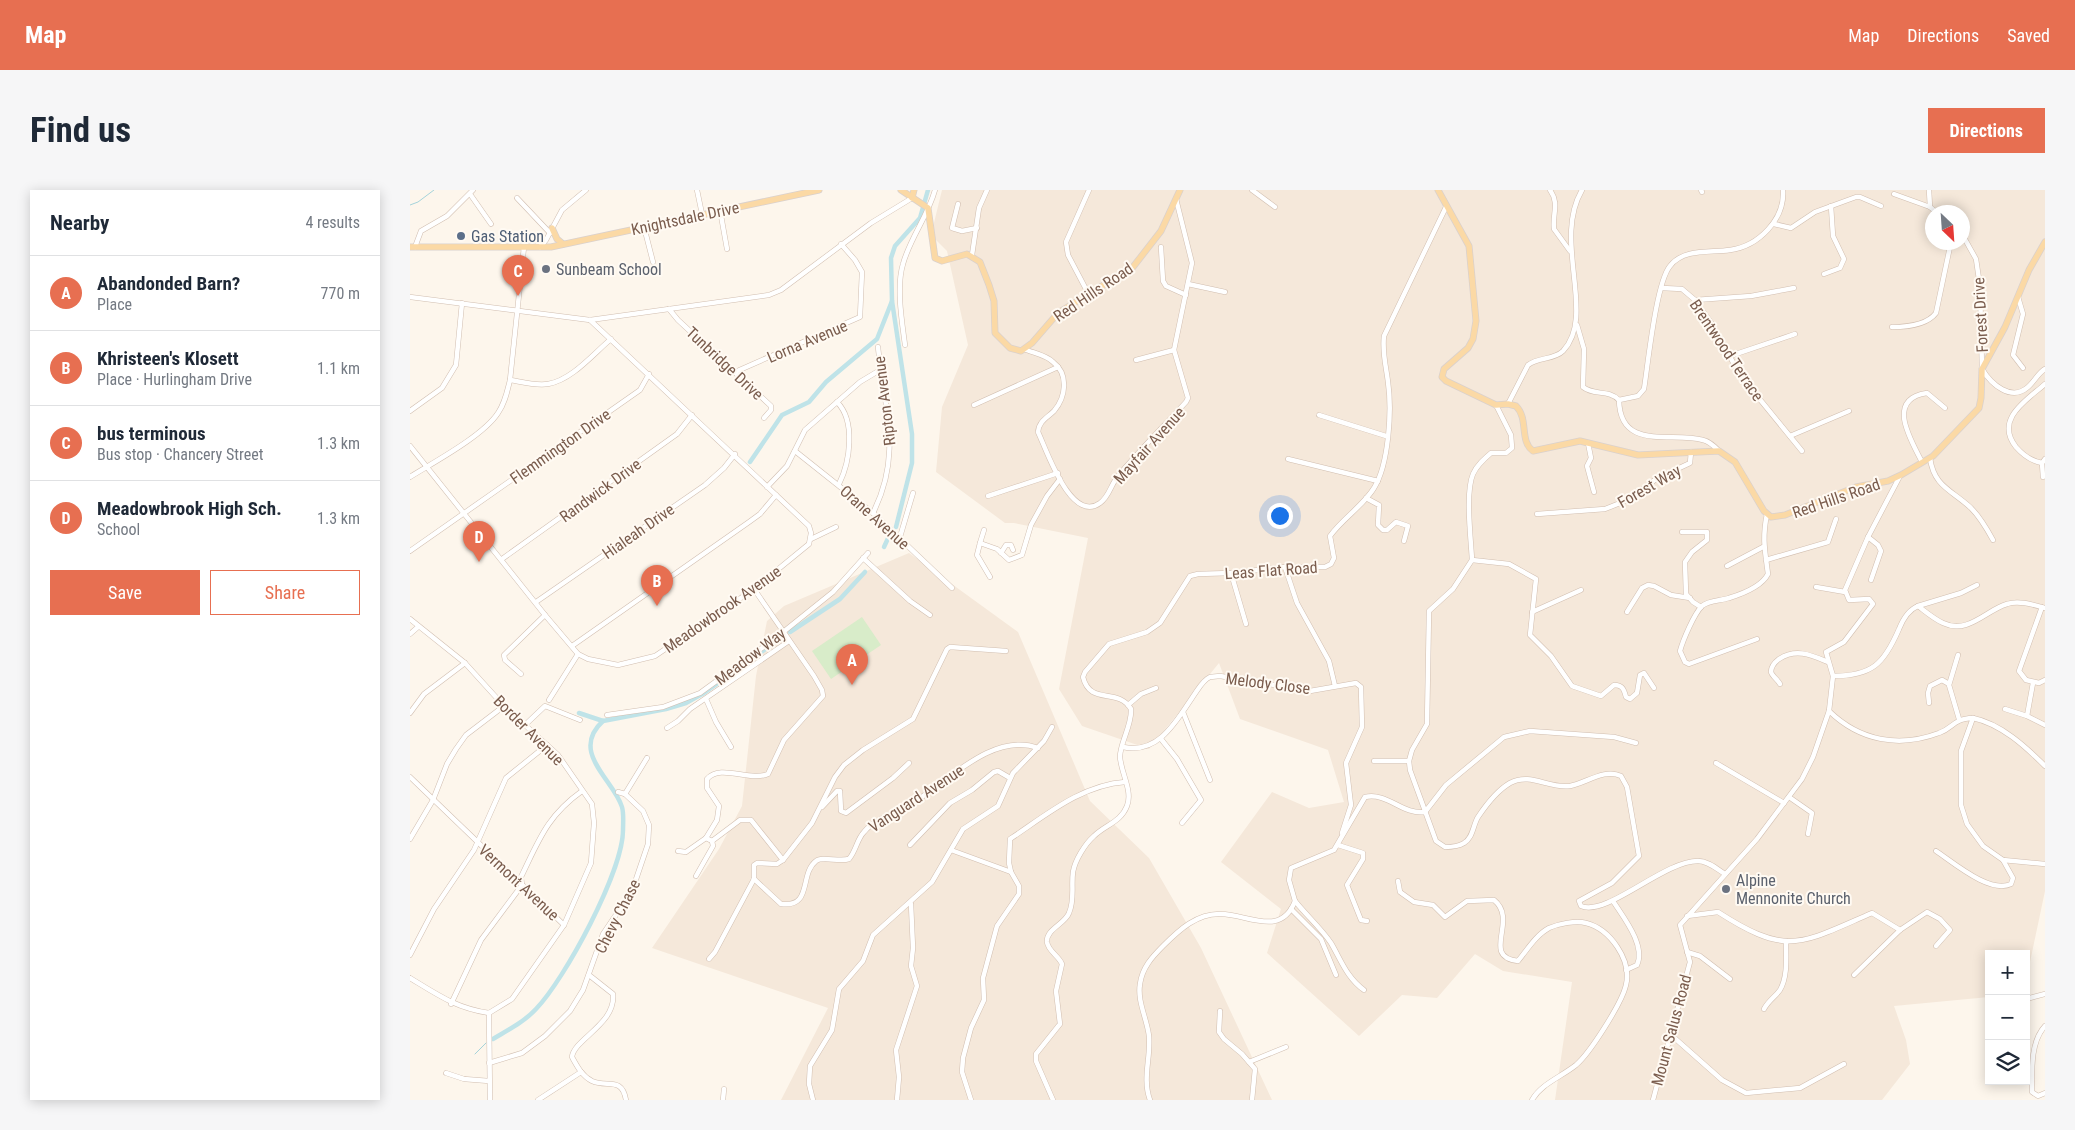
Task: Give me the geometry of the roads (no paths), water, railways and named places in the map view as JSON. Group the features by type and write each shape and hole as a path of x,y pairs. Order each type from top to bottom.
{"main road":[{"name":"Knightsdale Drive","path":"540,247 564,244 819,190"},
{"path":"901,190 925,207 935,258 942,261 962,254 972,255 980,262 994,301 995,333 1010,348 1021,351 1024,349"},
{"path":"913,199 914,190"},
{"name":"Red Hills Road","path":"1024,349 1058,313 1133,267 1161,231 1180,190"},
{"path":"1438,190 1469,246 1476,321 1474,339 1468,348 1444,369 1442,377 1455,386 1496,404 1508,404 1519,409 1524,424 1526,440 1533,451 1580,441 1638,455 1718,451 1735,462 1767,514"},
{"path":"551,231 564,244"},
{"name":"Red Hills Road","path":"1767,514 1771,517 1785,515 1856,487 1888,480 1901,475 1930,458 1978,408 1982,369 2005,327 2045,242"},
{"path":"412,247 540,247"}],"street":[{"path":"540,247 562,210 586,190"},
{"path":"697,190 702,214"},
{"path":"905,345 901,313 902,267 925,207 935,190"},
{"path":"972,255 979,208 987,190"},
{"path":"1088,293 1068,255 1066,242 1089,190"},
{"path":"1252,190 1275,207"},
{"path":"1550,190 1556,199 1557,207 1554,229 1570,251"},
{"path":"1582,190 1571,224 1570,251 1576,298 1577,325 1584,349 1583,387 1590,392 1611,394 1619,400 1621,416 1626,424 1639,434 1658,438 1704,440 1718,451"},
{"path":"1619,400 1638,396 1644,389 1653,327 1668,268 1679,257 1739,248 1774,224 1782,207 1783,190"},
{"path":"1928,190 1930,205"},
{"path":"412,247 421,231 447,216 471,192 491,224"},
{"path":"1894,194 1925,205"},
{"path":"1774,224 1791,228 1831,206 1860,197 1881,206"},
{"path":"517,198 551,231"},
{"path":"410,297 590,320 769,295 780,290 841,244 913,199"},
{"path":"1136,360 1174,350 1192,262 1176,199"},
{"path":"958,204 952,228 962,230 977,228"},
{"path":"1824,274 1840,268 1844,259 1833,236 1831,206"},
{"name":"Leas Flat Road","path":"1128,704 1120,700 1094,694 1088,690 1083,677 1109,644 1146,632 1166,615 1185,581 1190,576 1285,567 1314,567 1331,564 1334,558 1330,536 1366,498 1378,481 1383,467 1390,406 1382,352 1384,336 1446,207"},
{"path":"720,210 727,248"},
{"path":"644,227 653,262"},
{"name":"Lorna Avenue","path":"735,372 860,317 862,272 855,260 841,244"},
{"path":"410,478 490,424 505,400 510,380 524,247"},
{"path":"1161,247 1166,286 1186,295"},
{"name":"Forest Drive","path":"1970,249 1976,260 1980,286 1982,369"},
{"path":"1892,327 1906,327 1929,319 1936,313 1949,250"},
{"path":"1188,284 1225,292"},
{"name":"Brentwood Terrace","path":"1662,288 1682,289 1694,300 1743,379 1802,451"},
{"path":"1694,300 1751,296 1794,288"},
{"path":"2018,297 2023,314 2013,355 2023,368"},
{"path":"410,410 442,388 456,365 462,303"},
{"name":"Tunbridge Drive","path":"669,309 683,325 772,407 764,418"},
{"path":"590,320 735,454 809,526 811,539 836,527"},
{"path":"1508,404 1528,365 1534,361 1561,353 1568,345 1577,325"},
{"path":"1730,356 1795,334"},
{"path":"510,380 547,384 554,382 574,370 611,339"},
{"name":"Ripton Avenue","path":"874,513 888,472 891,451 878,347"},
{"path":"974,405 1058,367 1053,361 1024,349"},
{"name":"Mayfair Avenue","path":"1058,367 1064,382 1064,392 1054,410 1041,423 1038,432 1059,476 1076,503 1086,507 1095,506 1108,496 1118,476 1186,402 1188,398 1185,382 1174,350"},
{"path":"1982,369 1995,387 2019,392 2028,387 2045,369"},
{"path":"767,487 787,466 805,430 860,382 880,370"},
{"name":"Flemmington Drive","path":"410,550 466,513 640,390 648,374"},
{"path":"2043,478 2044,461 2027,458 2016,447 2009,435 2008,427 2018,405 2045,384"},
{"path":"1922,462 1904,424 1903,411 1909,401 1920,394 1927,393 1945,408"},
{"path":"837,402 844,412 849,433 846,465 839,484"},
{"path":"1496,404 1511,435 1512,448 1506,453 1491,453 1476,468 1472,476 1469,522 1472,560 1453,589 1429,611 1427,724 1412,750 1409,761 1436,841 1445,847 1456,846 1469,839 1478,817 1491,800 1509,784 1530,778 1551,786 1570,786 1609,774 1617,774 1621,776 1627,787 1640,856 1612,883 1579,901 1581,906 1585,908 1613,901 1658,874 1686,863 1698,861 1708,863 1725,874"},
{"path":"1790,436 1849,412"},
{"name":"Randwick Drive","path":"502,559 678,434 692,415"},
{"path":"1319,415 1386,436"},
{"path":"1588,443 1591,458 1586,466 1594,492"},
{"path":"410,446 578,654 549,700"},
{"name":"Orane Avenue","path":"795,451 874,513 952,588"},
{"name":"Forest Way","path":"1537,514 1612,507 1630,499 1656,479 1690,463 1691,452"},
{"name":"Hialeah Drive","path":"536,602 705,485 724,468 735,454"},
{"path":"1930,458 1932,471 1940,485 1973,510 1993,540"},
{"path":"1288,459 1378,481"},
{"path":"1844,592 1868,537 1901,475"},
{"path":"988,496 1059,476"},
{"path":"980,543 997,548 1008,560 1018,557 1025,552 1026,538 1031,525 1059,476"},
{"path":"900,537 913,493"},
{"path":"572,646 760,514 776,495"},
{"path":"1366,498 1379,505 1378,525 1383,530 1387,530 1396,522 1408,526 1404,541"},
{"path":"1757,639 1689,664 1680,651 1683,639 1701,607 1708,602 1728,598 1762,581 1768,574 1763,547 1763,533 1767,514"},
{"path":"1766,560 1828,542 1836,519"},
{"path":"984,530 977,555 990,577"},
{"path":"1682,532 1708,532 1707,540 1692,552 1686,562 1685,588 1690,598 1701,607"},
{"path":"1868,537 1878,545 1881,551 1871,580"},
{"name":"Meadowbrook Avenue","path":"578,654 588,659 618,665 655,656 754,590 805,548 811,539"},
{"path":"1001,553 1006,545 1011,545 1013,550"},
{"path":"1727,566 1763,547"},
{"name":"Meadow Way","path":"607,714 663,707 695,695 782,632 833,592 868,553"},
{"path":"863,558 910,602 930,615"},
{"path":"1472,560 1510,564 1532,575 1536,581 1530,636 1551,656 1572,686 1602,696 1614,685 1618,685 1623,689 1626,697 1630,699 1636,693 1640,675 1644,673 1654,688"},
{"path":"1285,567 1297,603 1329,661 1335,686"},
{"path":"1231,573 1246,624"},
{"path":"1627,612 1642,588 1648,585 1678,598 1690,598"},
{"path":"1833,676 1858,674 1878,665 1887,652 1903,620 1918,606 1961,593 1977,585"},
{"path":"1687,916 1757,838 1802,779 1813,757 1829,711 1833,676 1826,650 1844,642 1873,604 1869,599 1850,600 1844,592 1816,587"},
{"path":"678,851 686,852 706,838 720,813 719,806 706,788 706,783 710,776 716,773 757,776 768,774 784,740 823,696 822,690 814,676 754,590"},
{"path":"1532,612 1581,590"},
{"path":"1918,606 1942,623 1957,626 1976,621 2006,604 2020,602 2043,608 2020,671 2023,679 2033,683 2045,680"},
{"path":"521,674 506,660 504,654 546,615"},
{"name":"Border Avenue","path":"410,619 465,664 504,706 558,755 592,804 592,860 564,924"},
{"path":"410,634 418,627"},
{"path":"667,728 690,709 789,641"},
{"path":"709,959 754,879 754,865 757,863 776,864 783,860 812,823 835,777 852,758 913,719 947,649 950,647 1006,651"},
{"path":"1780,684 1771,670 1776,661 1783,656 1796,652 1828,662"},
{"path":"1958,655 1949,685 1959,719"},
{"path":"410,714 424,694 465,664"},
{"name":"Melody Close","path":"1123,747 1144,748 1161,739 1183,712 1199,688 1210,677 1220,676 1310,691 1356,683 1361,687 1362,727 1346,763 1351,805 1342,837"},
{"path":"1929,704 1928,693 1932,684 1942,680 1949,685"},
{"path":"2027,716 2033,683"},
{"path":"1053,1100 1036,1061 1036,1054 1056,1030 1061,1019 1056,991 1062,964 1049,947 1048,936 1050,932 1064,921 1070,911 1073,894 1073,870 1084,848 1094,835 1113,823 1128,805 1129,796 1120,756 1131,715 1128,704 1141,694 1156,688"},
{"path":"706,699 716,722 731,747"},
{"path":"410,838 433,800 447,764 466,735 504,706"},
{"path":"525,725 545,706 580,720"},
{"path":"2004,709 2027,716 2045,725"},
{"path":"1829,711 1862,733 1884,742 1914,741 1942,732 1959,719 1973,718 1981,720 2022,742 2045,766"},
{"path":"1183,712 1210,780"},
{"path":"1973,718 1961,752 1961,805 1967,824 1983,846 2004,860 2045,864"},
{"path":"813,1100 809,1084 810,1066 823,1048 832,1030 839,989 864,962 870,943 877,931 911,904 932,882 963,829 998,806 1010,778 1020,764 1038,748 1052,727"},
{"path":"1364,990 1356,984 1344,968 1330,941 1295,901 1289,880 1291,868 1314,857 1330,853 1338,845 1366,797 1384,797 1400,808 1418,813 1425,812 1446,785 1504,737 1530,731 1614,737 1636,743"},
{"path":"1161,739 1172,752 1201,800 1182,824"},
{"name":"Vanguard Avenue","path":"754,879 781,904 792,904 800,898 808,872 814,861 819,859 836,861 849,859 863,832 869,827 909,805 974,759 1014,744 1038,748"},
{"path":"410,955 434,909 474,850 506,778 546,745"},
{"path":"618,792 625,794 647,758"},
{"path":"1374,761 1409,761"},
{"path":"819,810 837,791 840,791 841,811 846,813 893,778 909,763"},
{"path":"1716,763 1784,804"},
{"path":"910,845 950,803 972,790 994,772 998,771 1010,778"},
{"name":"Vermont Avenue","path":"410,777 564,924 512,999 489,1013"},
{"path":"971,1100 962,1072 963,1058 970,1028 984,1000 983,978 997,926 1019,894 1019,886 1011,872 1010,839 1069,800 1111,783 1125,782"},
{"path":"451,1004 481,940 522,885 521,878 549,821 568,801 582,791"},
{"name":"Chevy Chase","path":"489,1063 522,1053 545,1036 570,1011 583,990 603,934 632,891 648,844 650,834 647,817 625,794"},
{"path":"1790,797 1812,813 1808,834"},
{"path":"712,841 740,820 747,818 754,823 783,860"},
{"path":"706,838 712,841"},
{"path":"696,876 713,846 712,841"},
{"path":"1338,845 1363,853 1363,859 1347,885 1361,920 1367,921"},
{"path":"951,850 1011,872"},
{"path":"1936,851 1982,881 2004,887 2011,884 2013,878 2004,860"},
{"path":"1398,881 1400,892 1408,899 1433,905 1445,917 1467,901 1494,900 1501,906 1504,915 1499,946 1502,955 1508,960 1518,961 1542,932 1550,927 1586,922 1600,929 1613,941 1623,958 1626,970 1627,984 1620,1000 1594,1043 1579,1063 1561,1077 1538,1090 1532,1100"},
{"path":"1150,1100 1145,1068 1149,1041 1139,993 1142,973 1149,961 1190,922 1221,914 1260,922 1276,921 1284,917 1295,901"},
{"path":"1613,901 1629,928 1639,955 1637,965 1626,970"},
{"path":"897,1100 899,1077 896,1050 899,1034 917,986 911,966 913,948 911,904"},
{"path":"1291,909 1321,939 1336,975"},
{"path":"1687,916 1718,912 1757,935 1786,941 1811,940 1872,914 1900,930"},
{"path":"1854,975 1900,930 1927,912 1940,919 1950,930 1936,946"},
{"name":"Mount Salus Road","path":"1653,1100 1690,962 1680,929 1687,916"},
{"path":"1764,1009 1768,1001 1780,990 1783,981 1786,941"},
{"path":"1687,952 1700,956 1730,979"},
{"path":"589,975 609,989 614,997 601,1025 572,1052 572,1057 581,1072 592,1081 614,1083 624,1092 626,1100"},
{"path":"410,978 451,1004 469,1010 489,1013 490,1100"},
{"path":"2030,998 2045,994"},
{"path":"1220,1011 1219,1032 1249,1062 1256,1074 1252,1100"},
{"path":"2045,1026 2039,1032 2032,1066 2032,1092 2038,1096 2045,1093"},
{"path":"1670,1034 1722,1080 1746,1093 1800,1088 1844,1064"},
{"path":"1249,1062 1286,1047"},
{"path":"446,1072 464,1079 490,1081"},
{"path":"538,1100 581,1072"},
{"path":"723,1100 724,1089"}],"waterway":[{"path":"410,205 418,202 434,190"},
{"path":"896,527 912,463 912,434 892,301 891,258 895,246 920,218 928,190"},
{"path":"750,462 782,415 809,402 826,382 877,339 892,301"},
{"path":"884,547 890,534"},
{"path":"790,632 840,599 865,572"},
{"path":"579,713 603,721 666,709 686,703 704,693 782,637"},
{"path":"493,1039 526,1018 548,994 562,974 590,924 613,871 623,830 623,810 597,766 590,744 594,732 603,721"},
{"path":"475,1054 486,1043"}],"place":[{"name":"Gas Station","path":"461,236"},
{"name":"Sunbeam School","path":"546,269"},
{"name":"bus terminous","path":"518,296"},
{"name":"Meadowbrook High Sch.","path":"479,562"},
{"name":"Khristeen's Klosett","path":"657,606"},
{"name":"Abandonded Barn?","path":"852,685"},
{"name":"Alpine Mennonite Church","path":"1726,889"}]}
